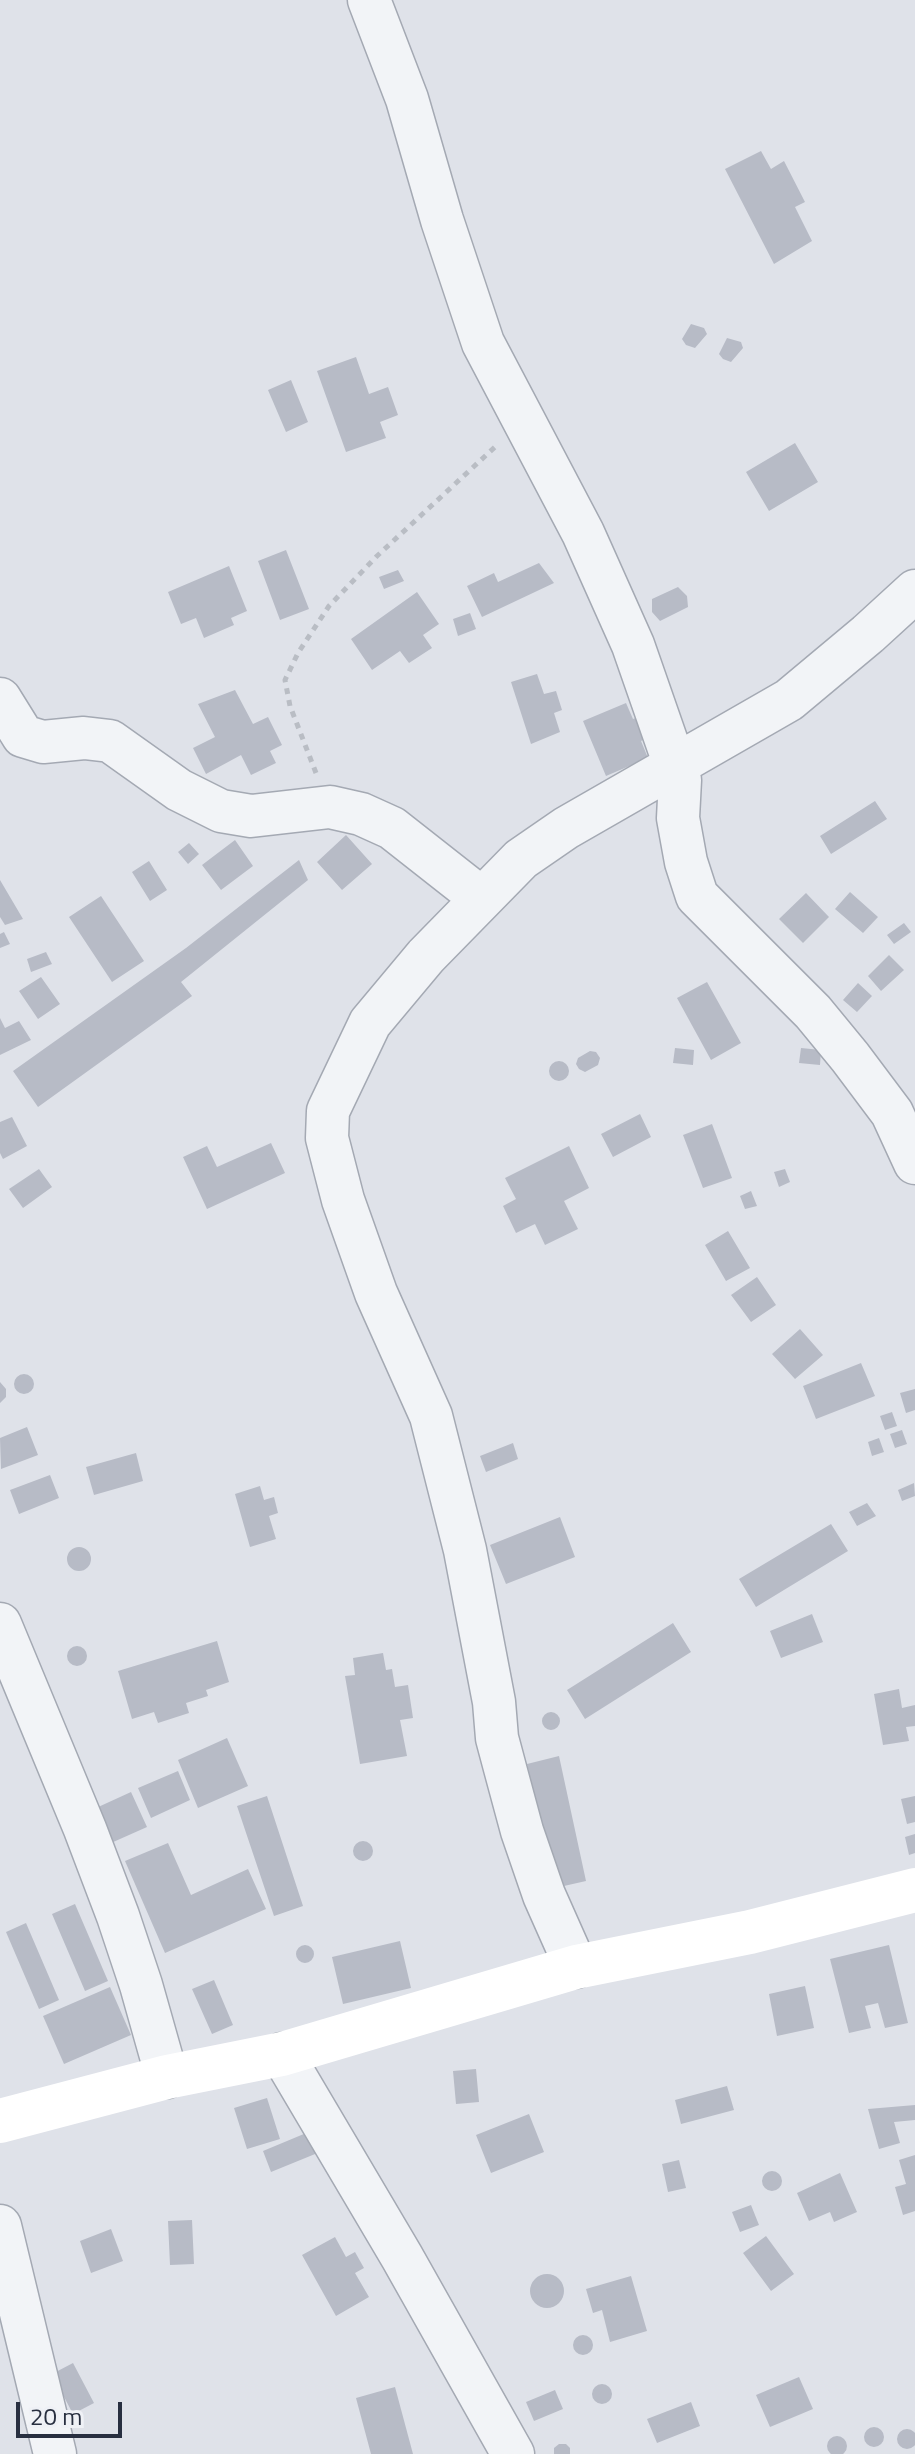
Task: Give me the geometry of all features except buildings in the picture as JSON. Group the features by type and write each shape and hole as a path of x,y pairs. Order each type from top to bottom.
{"street":[{"path":"369,0 407,99 442,220 483,343 571,509 633,645 677,766 680,780 678,818 686,862 697,896 813,1012 850,1057 892,1113 915,1163"},
{"path":"576,1967 544,1895 522,1831 497,1738 494,1702 465,1550 431,1416 376,1293 343,1200 327,1138 328,1111 370,1023 426,956 521,859 566,828 789,700 915,591"},
{"path":"0,699 23,736 43,742 84,738 110,741 179,790 221,811 251,816 330,807 361,814 392,828 481,898"},
{"path":"0,1624 118,1916 167,2077"},
{"path":"0,2121 167,2077 282,2054 576,1967 750,1932 915,1890"},
{"path":"282,2054 513,2454"},
{"path":"0,2226 55,2454"}],"path":[{"path":"330,807 290,706 285,680 329,606 377,556 522,421"}]}
